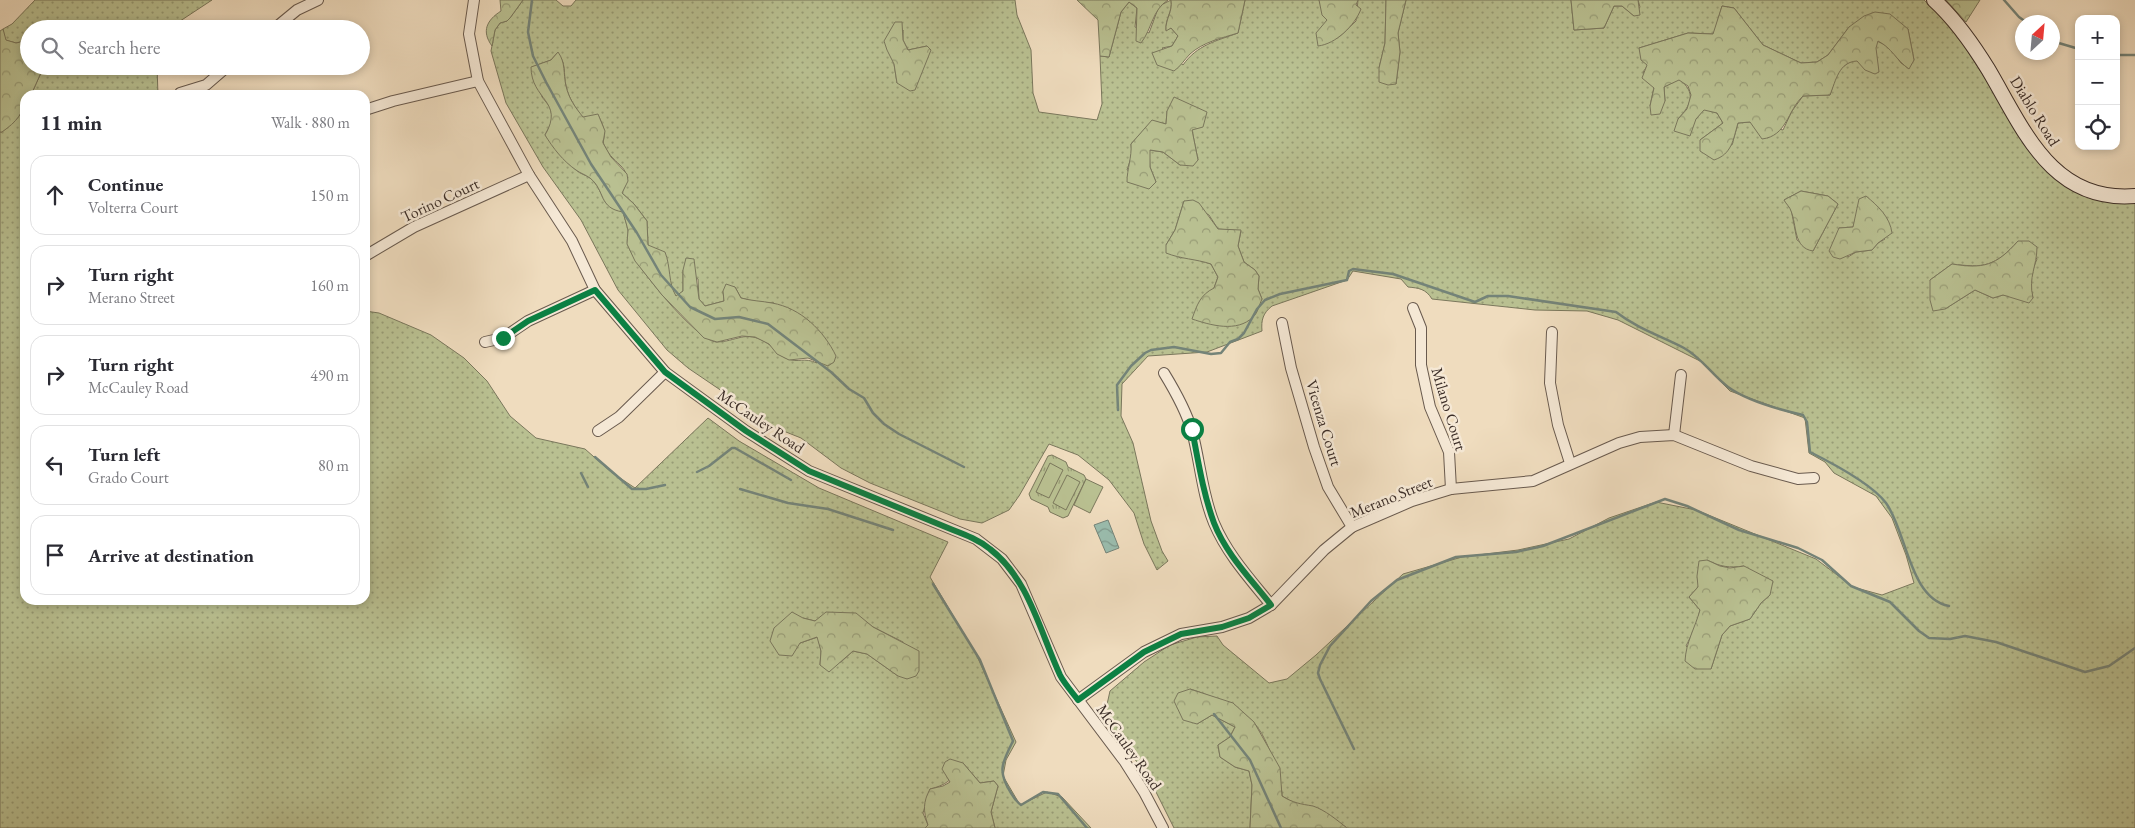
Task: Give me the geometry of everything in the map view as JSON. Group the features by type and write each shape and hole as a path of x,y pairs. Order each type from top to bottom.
{"street":[{"path":"285,20 297,10 318,0"},
{"name":"McCauley Road","path":"474,0 469,34 478,80 529,175 572,241 595,290 665,372 746,431 809,471 976,539 1002,559 1021,584 1061,676 1124,762 1144,792 1163,828"},
{"name":"Diablo Road","path":"1934,0 1956,21 1972,43 2027,136 2051,168 2068,180 2088,190 2107,195 2135,196"},
{"path":"190,90 206,85 218,75"},
{"path":"370,108 478,80"},
{"name":"Torino Court","path":"370,253 414,227 529,175"},
{"path":"485,342 503,338 528,321 595,290"},
{"name":"Milano Court","path":"1413,308 1421,328 1420,365 1430,408 1449,452 1452,489"},
{"name":"Vicenza Court","path":"1282,323 1291,368 1314,447 1328,487 1352,527"},
{"path":"1552,332 1550,383 1558,425 1570,463"},
{"path":"598,431 619,417 665,372"},
{"path":"1164,372 1178,395 1192,429 1205,491 1215,524 1234,559 1271,605"},
{"path":"1674,435 1681,375"},
{"name":"Merano Street","path":"1078,700 1152,648 1181,634 1222,627 1249,618 1271,605 1324,550 1352,527 1412,501 1452,489 1533,481 1570,463 1619,443 1640,437 1674,435 1751,466 1798,479 1814,478"}],"green space":[{"path":"35,0 212,0 182,20 20,20 20,42 16,43 5,40 3,29 12,24"},
{"path":"500,0 523,0 510,18 500,23 495,30 492,46 486,31 492,18 501,11"},
{"path":"523,0 556,0 563,6 571,6 576,0 1015,0 1017,15 1031,50 1033,93 1039,112 1097,120 1102,104 1100,56 1109,57 1121,12 1129,2 1137,8 1135,27 1149,33 1159,6 1171,0 1166,30 1171,28 1178,36 1172,46 1162,48 1183,65 1188,58 1201,48 1238,33 1245,0 1319,0 1327,20 1339,37 1356,21 1358,0 1386,0 1385,43 1379,68 1396,84 1400,52 1398,33 1406,0 1571,0 1574,30 1604,28 1614,6 1622,6 1634,16 1640,7 1638,0 1924,0 1952,27 2008,114 2024,145 2044,168 2061,183 2083,195 2135,201 2135,828 1347,828 1331,818 1298,805 1282,796 1280,781 1269,749 1255,724 1243,713 1225,703 1190,689 1197,724 1212,715 1235,727 1230,737 1218,745 1220,757 1235,767 1249,771 1252,785 1250,828 1174,828 1149,778 1104,718 1110,691 1144,662 1170,645 1197,637 1217,636 1223,645 1269,683 1287,679 1316,655 1403,574 1462,557 1518,550 1569,539 1609,518 1656,502 1696,510 1816,559 1853,587 1882,595 1914,583 1892,518 1876,496 1834,473 1825,462 1809,453 1805,418 1730,391 1700,361 1618,320 1587,311 1535,310 1432,299 1422,290 1408,287 1401,279 1353,271 1347,280 1272,306 1263,317 1262,331 1207,352 1148,356 1122,384 1121,416 1133,443 1151,521 1162,551 1168,561 1157,570 1144,544 1134,513 1109,480 1078,455 1049,444 1009,510 982,523 960,519 870,483 841,468 801,438 776,428 688,368 667,350 618,290 581,220 543,167 506,103 491,51 495,30 500,23 510,18","holes":["1722,6 1734,8 1763,45 1801,63 1817,62 1828,55 1849,27 1908,29 1914,60 1908,68 1901,63 1889,47 1877,41 1871,52 1850,62 1841,69 1830,95 1803,96 1792,111 1783,130 1750,122 1738,123 1732,145 1700,140 1723,123 1717,113 1704,109 1696,119 1678,119 1686,109 1690,99 1688,89 1679,79 1664,87 1665,101 1650,106 1654,87 1643,72 1648,65 1639,48 1688,33 1714,34","903,30 903,40 908,50 927,46 897,83 894,64","557,53 564,68 567,91 575,106 583,118 598,115 604,132 604,145 608,153 625,172 626,184 622,193 634,204 647,221 648,245 676,297 683,291 683,270 698,279 699,299 705,306 724,301 723,291 735,287 741,298 757,302 774,303 817,363 808,360 785,358 767,343 753,337 741,337 716,342 707,338 681,316 653,284 632,255 627,243 628,230 623,211 615,209 606,203 595,183 590,178 579,173 545,135 553,120 550,107 542,97 532,67 551,60","1167,111 1192,130 1198,160 1180,165 1163,152 1149,150 1150,167 1156,182 1127,170 1132,155 1131,144 1152,121 1166,124","1801,191 1828,196 1838,204 1813,251 1797,240 1791,209 1784,200","1184,201 1209,215 1218,229 1241,231 1238,246 1244,262 1255,270 1259,276 1258,289 1262,299 1250,320 1226,326 1214,288 1218,277 1211,264 1188,257 1180,258 1166,245 1175,230","1856,217 1885,239 1872,250 1856,252 1848,257 1839,228 1853,227","2018,241 2037,259 2031,278 2033,298 2003,295 1993,298 1975,290 1945,309 1930,280 1952,264 1973,266 1995,261 2010,250","1707,560 1725,566 1744,566 1770,595 1761,603 1750,619 1730,626 1722,635 1711,669 1686,646 1696,626 1700,610 1689,597 1698,587"]},
{"path":"1077,0 1168,0 1155,14 1141,43 1136,41 1137,8 1129,2 1121,12 1109,57 1100,56 1098,20"},
{"path":"1171,0 1245,0 1238,33 1201,46 1190,54 1174,71 1157,65 1152,53 1172,46 1178,36 1171,28 1166,31"},
{"path":"1319,0 1358,0 1356,5 1361,9 1344,33 1331,42 1318,46 1316,33 1327,20 1322,15"},
{"path":"1386,0 1406,0 1398,33 1400,52 1396,84 1388,85 1379,82 1379,68 1385,43"},
{"path":"1571,0 1638,0 1640,15 1634,16 1622,6 1614,6 1604,28 1574,30"},
{"path":"1946,0 1980,0 1966,22"},
{"path":"1722,6 1734,8 1763,45 1801,63 1817,62 1828,55 1849,27 1864,16 1875,12 1890,14 1908,29 1914,60 1909,69 1887,47 1878,41 1876,48 1879,72 1875,74 1865,70 1857,61 1851,62 1842,68 1830,95 1803,96 1782,128 1770,137 1762,139 1750,122 1738,123 1731,146 1725,154 1714,160 1700,151 1700,140 1723,123 1717,113 1704,110 1696,119 1690,136 1674,131 1678,119 1687,109 1691,95 1688,86 1679,80 1664,87 1665,101 1660,114 1651,115 1650,106 1654,88 1642,78 1647,65 1641,60 1639,48 1688,33 1713,34"},
{"path":"895,22 902,22 903,40 908,50 927,46 931,50 915,90 910,91 897,83 894,64 884,41"},
{"path":"3,29 6,40 16,43 20,42 20,75 40,75 33,90 20,90 20,114 2,132 0,132 0,31"},
{"path":"558,52 563,64 567,91 573,103 583,117 598,114 605,131 603,143 611,157 627,174 628,181 622,193 634,204 647,221 648,245 665,252 673,291 676,296 683,291 683,270 686,258 694,259 699,299 705,306 724,301 723,291 726,284 735,287 741,298 772,303 793,310 810,322 825,338 836,356 834,362 828,366 808,358 789,360 777,354 769,344 755,337 742,336 717,342 704,338 662,295 635,261 627,244 628,230 623,212 610,207 595,183 567,163 545,135 550,124 551,115 546,101 532,78 531,67 551,60"},
{"path":"40,75 157,75 158,90 33,90"},
{"path":"1174,97 1207,112 1203,127 1192,130 1198,160 1193,166 1180,165 1163,152 1150,150 1150,167 1156,182 1149,189 1127,182 1131,144 1152,120 1166,124 1167,111"},
{"path":"20,115 20,605 370,605 370,312 379,313 431,335 464,358 487,381 510,416 536,438 585,449 611,472 635,488 708,418 739,441 819,488 948,542 930,577 976,654 1016,742 1006,760 1003,776 1020,805 1047,792 1062,797 1091,828 995,828 991,812 998,786 994,781 980,783 963,763 950,780 930,789 923,813 928,825 925,828 0,828 0,132","holes":["803,618 815,621 865,621 903,642 898,676 867,654 853,651 841,662 820,665 821,651 818,637 800,643"]},
{"path":"1801,191 1828,196 1838,204 1813,251 1807,249 1799,241 1793,217 1784,200"},
{"path":"1866,196 1886,217 1892,233 1872,250 1856,252 1840,259 1833,257 1829,251 1839,228 1853,227 1859,199"},
{"path":"1193,200 1199,203 1218,229 1241,230 1238,246 1244,262 1255,270 1259,276 1258,289 1262,299 1256,313 1247,322 1239,325 1223,326 1192,319 1200,301 1205,294 1214,288 1218,277 1211,264 1166,253 1166,245 1175,230 1184,201"},
{"path":"2018,241 2029,241 2037,247 2032,277 2033,298 2029,303 2003,295 1993,298 1975,290 1945,309 1933,311 1930,300 1930,280 1952,264 1981,266 1996,261"},
{"path":"1052,455 1066,462 1068,467 1084,475 1086,479 1068,516 1063,518 1050,512 1048,507 1031,499 1029,494 1048,456"},
{"path":"1050,463 1063,470 1049,498 1036,492"},
{"path":"1067,475 1080,482 1066,510 1053,503"},
{"path":"1086,479 1103,487 1090,513 1074,505"},
{"path":"1707,560 1730,568 1744,566 1773,581 1770,595 1761,603 1750,619 1730,626 1722,635 1711,669 1695,669 1685,661 1689,641 1700,610 1689,597 1698,587 1699,561"},
{"path":"792,612 803,618 815,621 826,612 856,613 873,627 919,651 919,671 916,676 907,679 898,676 867,654 853,651 829,672 820,665 821,651 817,637 800,643 792,656 779,655 770,641 774,628"},
{"path":"1190,689 1233,703 1254,722 1280,768 1282,796 1293,802 1313,806 1347,828 1250,828 1252,785 1249,771 1235,767 1220,757 1218,745 1230,737 1235,727 1212,715 1197,724 1183,720 1174,701 1178,693"},
{"path":"950,759 963,763 980,783 994,781 998,786 991,812 995,828 925,828 928,825 925,815 926,798 930,789 950,782 942,769 945,762"}],"water":[{"path":"1108,520 1119,548 1106,553 1094,525"}],"waterway":[{"path":"532,0 528,32 533,56 546,82 591,164 637,233 661,275 690,307 715,319 739,317 768,324 831,372 849,389 864,398 873,413 884,424 899,434 964,467"},
{"path":"2004,0 2017,15"},
{"path":"2060,43 2075,48"},
{"path":"2120,55 2135,55"},
{"path":"1118,410 1117,385 1131,366 1145,353 1151,350 1174,347 1211,354 1221,353 1230,342 1238,339 1244,333 1257,309 1265,300 1280,294 1347,280 1349,271 1353,269 1393,274 1475,302 1488,296 1508,296 1616,312 1641,328 1690,352 1735,392 1764,404 1803,415 1807,422 1810,452 1851,474 1880,496 1893,515 1910,562 1925,591 1936,600 1949,606"},
{"path":"697,472 709,466 732,448 735,448 791,480"},
{"path":"595,457 632,489 646,489 665,485"},
{"path":"581,473 588,487"},
{"path":"740,489 788,503 828,509 893,530"},
{"path":"1354,749 1320,679 1318,673 1320,665 1330,646 1371,601 1397,580 1456,557 1516,552 1543,546 1665,499 1687,506 1739,530 1798,548 1822,560 1851,586 1890,602 1919,631 1929,638 1950,639 1965,636 1996,642 2085,672 2109,666 2135,648"},
{"path":"933,584 980,660 1013,741 1006,755 1003,767 1004,779 1012,795 1021,805 1043,792 1058,794 1087,828"},
{"path":"1214,714 1250,760 1281,828"}],"route":[{"path":"503,338 528,321 595,290 665,372 746,431 809,471 976,539 990,548 1002,559 1021,584 1061,676 1078,700 1144,652 1181,634 1222,627 1249,618 1271,605 1234,559 1215,524 1205,491 1192,429"}]}
